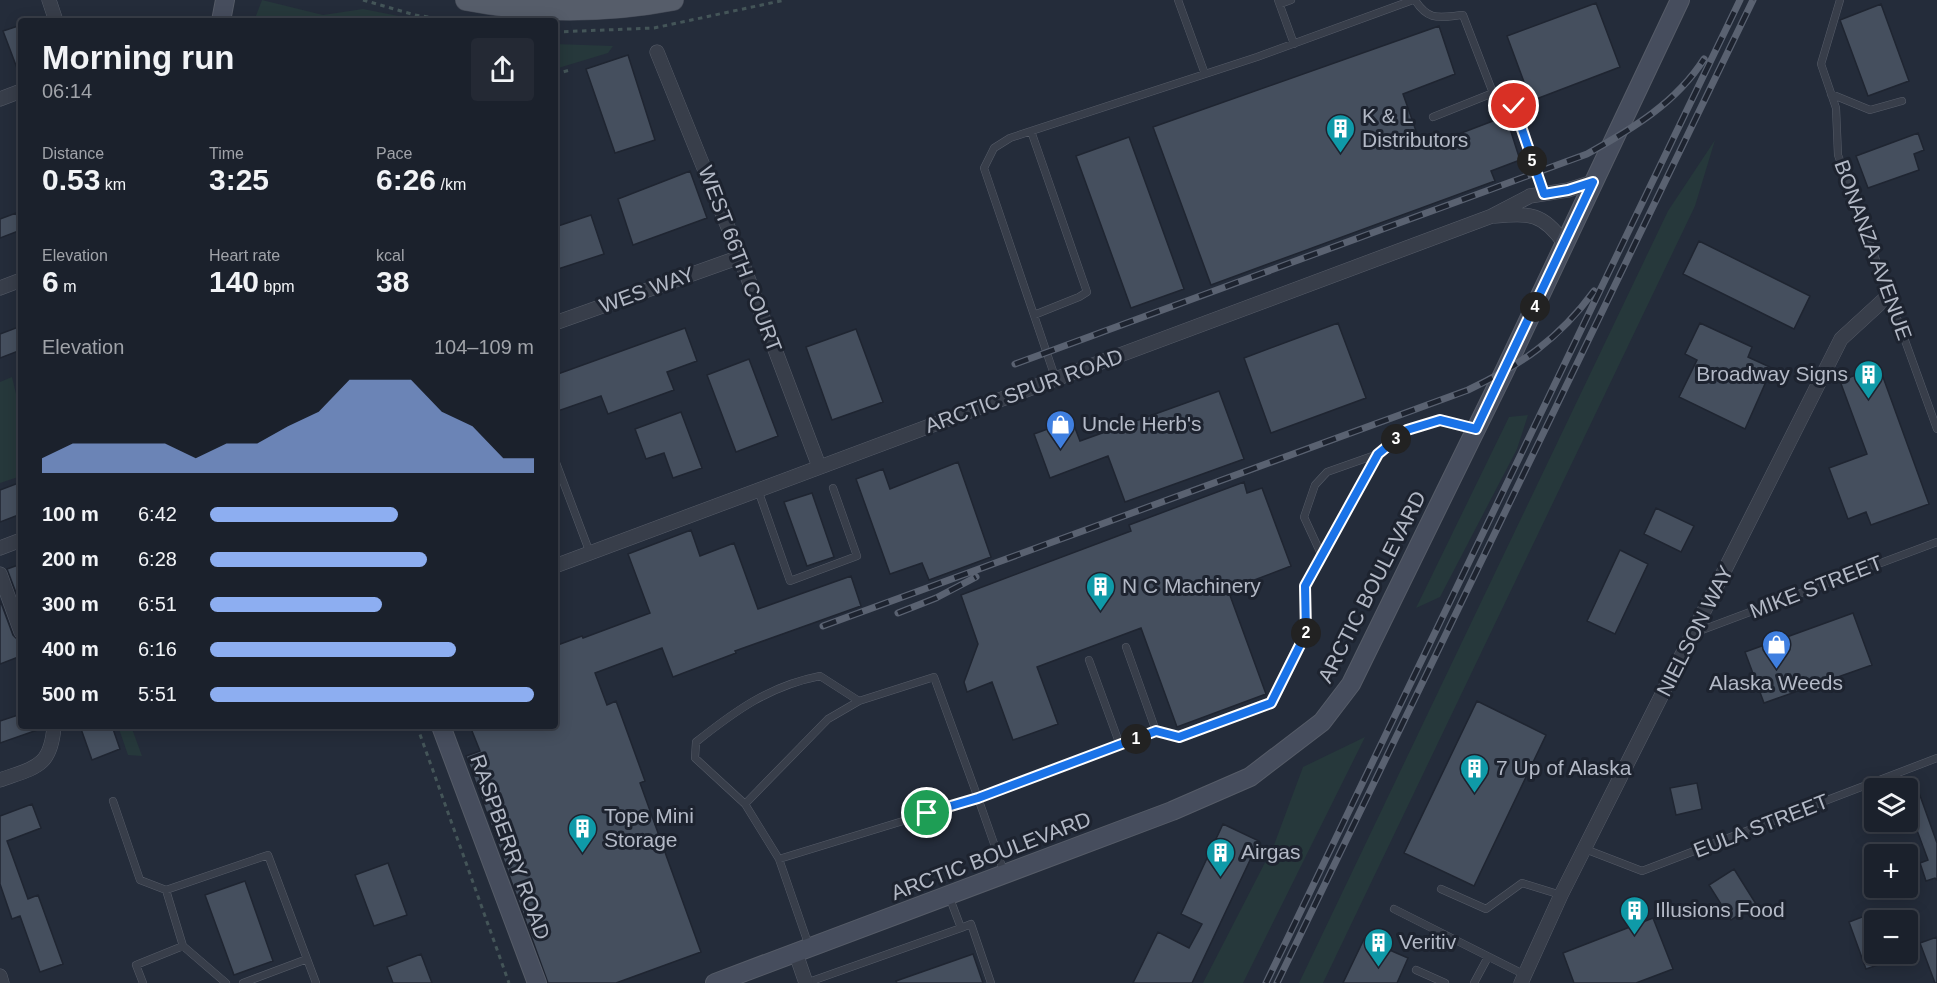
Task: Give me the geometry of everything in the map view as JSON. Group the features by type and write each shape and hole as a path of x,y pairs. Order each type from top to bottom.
{"main road":[{"path":"222,18 225,0"},
{"path":"466,0 555,9 608,9 673,0"},
{"name":"ARCTIC BOULEVARD","path":"715,983 1172,811 1250,777 1322,722 1351,684 1476,429 1680,0"},
{"name":"RASPBERRY ROAD","path":"442,729 537,983"}],"street":[{"path":"49,0 55,18"},
{"name":"WEST 66TH COURT","path":"657,52 740,257 819,466"},
{"path":"0,99 18,92"},
{"name":"ARCTIC SPUR ROAD","path":"558,565 1492,216 1530,196 1568,190 1593,182"},
{"name":"ARCTIC SPUR ROAD","path":"1492,216 1524,214 1539,218 1552,226 1564,243"},
{"name":"WES WAY","path":"558,323 740,257"},
{"path":"0,288 18,281"},
{"name":"NIELSON WAY","path":"1523,979 1562,895 1841,339 1889,295"},
{"path":"0,548 18,541"},
{"path":"0,574 18,624"},
{"path":"0,780 43,763 52,747 54,729"},
{"path":"803,951 806,983"},
{"path":"0,976 2,983"}],"lane":[{"path":"1178,0 1205,74"},
{"path":"1291,0 1279,2 1294,44"},
{"path":"1056,380 984,168 994,148 1010,138 1294,44 1414,0 1423,12 1436,18 1463,15 1493,93"},
{"name":"BONANZA AVENUE","path":"1840,0 1821,64 1836,108 1838,155 1937,429"},
{"path":"1433,117 1493,93 1510,99 1544,194"},
{"path":"1831,94 1870,110 1902,101"},
{"path":"1031,131 1087,292 1034,315"},
{"path":"1322,556 1304,517 1315,484 1327,472 1378,454 1407,430 1440,420 1476,429"},
{"path":"779,859 978,798 1156,731 1179,737 1271,703 1306,633 1305,586 1378,454"},
{"path":"558,468 590,553"},
{"path":"758,490 790,581 858,556 833,488"},
{"name":"MIKE STREET","path":"1694,633 1937,542"},
{"path":"1126,647 1156,731"},
{"path":"1089,660 1120,745"},
{"path":"803,951 779,859 745,804 695,758 696,742 738,709 794,681 820,676 859,701"},
{"path":"745,804 828,719 859,701 934,677 1005,875"},
{"name":"EULA STREET","path":"1585,849 1642,871 1937,758"},
{"path":"113,801 140,880 166,890 268,855 316,983"},
{"path":"1441,889 1486,909 1522,883 1562,895"},
{"path":"166,890 183,946 226,983"},
{"path":"949,896 961,928"},
{"path":"1394,909 1488,957 1523,979"},
{"path":"806,983 971,924 991,983"},
{"path":"143,983 136,965 183,946"},
{"path":"1474,983 1488,957"},
{"path":"243,983 307,959"},
{"path":"1416,970 1445,983"}],"path":[{"path":"363,0 415,15 436,18"},
{"path":"558,32 654,28 785,0"},
{"path":"558,73 570,70"},
{"path":"418,729 509,983"}],"shaded area":[{"path":"262,0 323,15 363,9 409,18 255,18"},
{"path":"558,44 613,46 608,53 558,68"},
{"path":"1715,140 1695,206 1323,983 1299,983 1668,211"},
{"path":"12,377 18,402 18,477 0,483 0,382"},
{"path":"1528,415 1517,449 1440,597 1416,608 1509,417"},
{"path":"119,729 132,729 142,756 128,755"},
{"path":"1365,737 1243,983 1203,983 1274,845 1303,767"}],"building":[{"path":"1596,3 1620,67 1531,101 1507,36"},
{"path":"1881,4 1909,81 1868,96 1840,20"},
{"path":"18,26 18,71 3,31"},
{"name":"K & L Distributors","path":"1439,26 1455,74 1403,94 1422,148 1506,116 1520,160 1491,171 1495,181 1211,285 1153,127"},
{"path":"628,55 655,140 615,153 586,69"},
{"path":"1918,133 1924,150 1914,154 1919,170 1868,188 1856,156"},
{"path":"1129,137 1184,289 1131,308 1076,156"},
{"path":"690,171 707,218 633,245 618,199"},
{"path":"16,213 18,231 0,238 0,219"},
{"path":"591,215 604,254 558,269 558,226"},
{"path":"1699,241 1810,296 1794,329 1683,274"},
{"path":"1338,323 1366,398 1271,433 1244,358"},
{"path":"1700,323 1752,347 1748,357 1772,368 1745,429 1679,397 1697,360 1685,354"},
{"path":"18,327 18,351 0,358 0,334"},
{"path":"685,328 697,361 667,372 674,390 608,414 601,396 558,411 558,374"},
{"path":"856,329 883,402 832,420 806,347"},
{"path":"749,359 778,436 736,452 707,375"},
{"path":"1879,366 1929,504 1871,525 1866,512 1848,519 1829,468 1867,454 1840,381"},
{"path":"1219,391 1244,459 1125,502 1108,456 1050,478 1034,434 1072,420 1080,441"},
{"path":"681,412 702,468 673,478 664,453 646,459 635,429"},
{"path":"958,462 991,557 929,580 922,563 890,574 856,479 883,469 890,489"},
{"name":"N C Machinery","path":"1244,482 1247,493 1262,488 1291,566 1228,590 1266,694 1177,727 1141,628 1037,667 1058,724 1013,740 992,682 967,692 964,682 978,644 961,595 1131,531 1129,525"},
{"path":"18,483 18,515 0,522 0,490"},
{"path":"812,493 834,557 807,566 784,502"},
{"path":"1656,508 1694,526 1681,552 1644,534"},
{"name":"Tope Mini Storage","path":"691,530 700,556 734,543 758,609 851,576 861,606 735,651 736,653 673,677 662,648 595,673 607,705 616,701 645,781 640,783 701,952 616,983 548,983 466,756 480,751 471,729 558,729 558,645 650,613 628,554"},
{"path":"1620,550 1648,564 1615,634 1587,621"},
{"path":"18,565 18,598 7,569"},
{"path":"0,600 13,635 18,640 18,657 0,664"},
{"path":"1853,613 1872,665 1764,703 1745,652"},
{"name":"7 Up of Alaska","path":"1477,701 1546,735 1474,886 1404,853"},
{"path":"18,715 18,729 40,729 0,743 0,721"},
{"path":"81,729 113,729 120,749 92,760"},
{"path":"1697,783 1702,809 1676,815 1670,788"},
{"path":"1918,790 1937,843 1937,880 1935,878 1926,881 1920,863 1928,860 1918,832"},
{"path":"32,804 41,828 7,841 28,899 38,895 63,964 40,972 20,916 12,919 0,884 0,816"},
{"name":"Airgas","path":"1223,824 1259,841 1192,983 1133,983 1158,932 1189,948 1202,924 1181,914"},
{"path":"388,863 407,915 374,926 355,875"},
{"path":"1734,869 1756,904 1731,920 1709,885"},
{"path":"245,881 273,961 234,975 205,895"},
{"path":"1864,916 1864,963 1849,922"},
{"name":"Illusions Food","path":"1653,918 1673,969 1636,983 1574,983 1563,953"},
{"path":"1937,937 1937,983 1935,983 1920,943"},
{"name":"Veritiv","path":"1364,939 1408,958 1397,983 1343,983"},
{"path":"421,954 432,983 393,983 387,967"},
{"path":"973,954 983,983 897,983 896,981"},
{"path":"1864,964 1881,964 1866,969"}],"railway":[{"path":"1266,983 1740,0"},
{"path":"1277,983 1753,0"},
{"path":"1015,364 1587,154 1636,125 1667,102 1693,75 1704,59"},
{"path":"823,626 1468,390 1505,371 1538,349 1567,323 1594,291"},
{"path":"898,613 936,598 976,577"}],"place":[{"name":"K & L Distributors","path":"1341,154"},
{"name":"Broadway Signs","path":"1869,400"},
{"name":"Uncle Herb's","path":"1061,450"},
{"name":"N C Machinery","path":"1101,612"},
{"name":"Alaska Weeds","path":"1776,670"},
{"name":"7 Up of Alaska","path":"1475,794"},
{"name":"Tope Mini Storage","path":"583,854"},
{"name":"Airgas","path":"1220,878"},
{"name":"Illusions Food","path":"1634,936"},
{"name":"Veritiv","path":"1378,968"}],"route":[{"path":"927,813 978,798 1156,731 1179,737 1271,703 1306,633 1305,586 1378,454 1407,430 1440,420 1476,429 1593,182 1568,190 1544,194 1514,106"}]}
